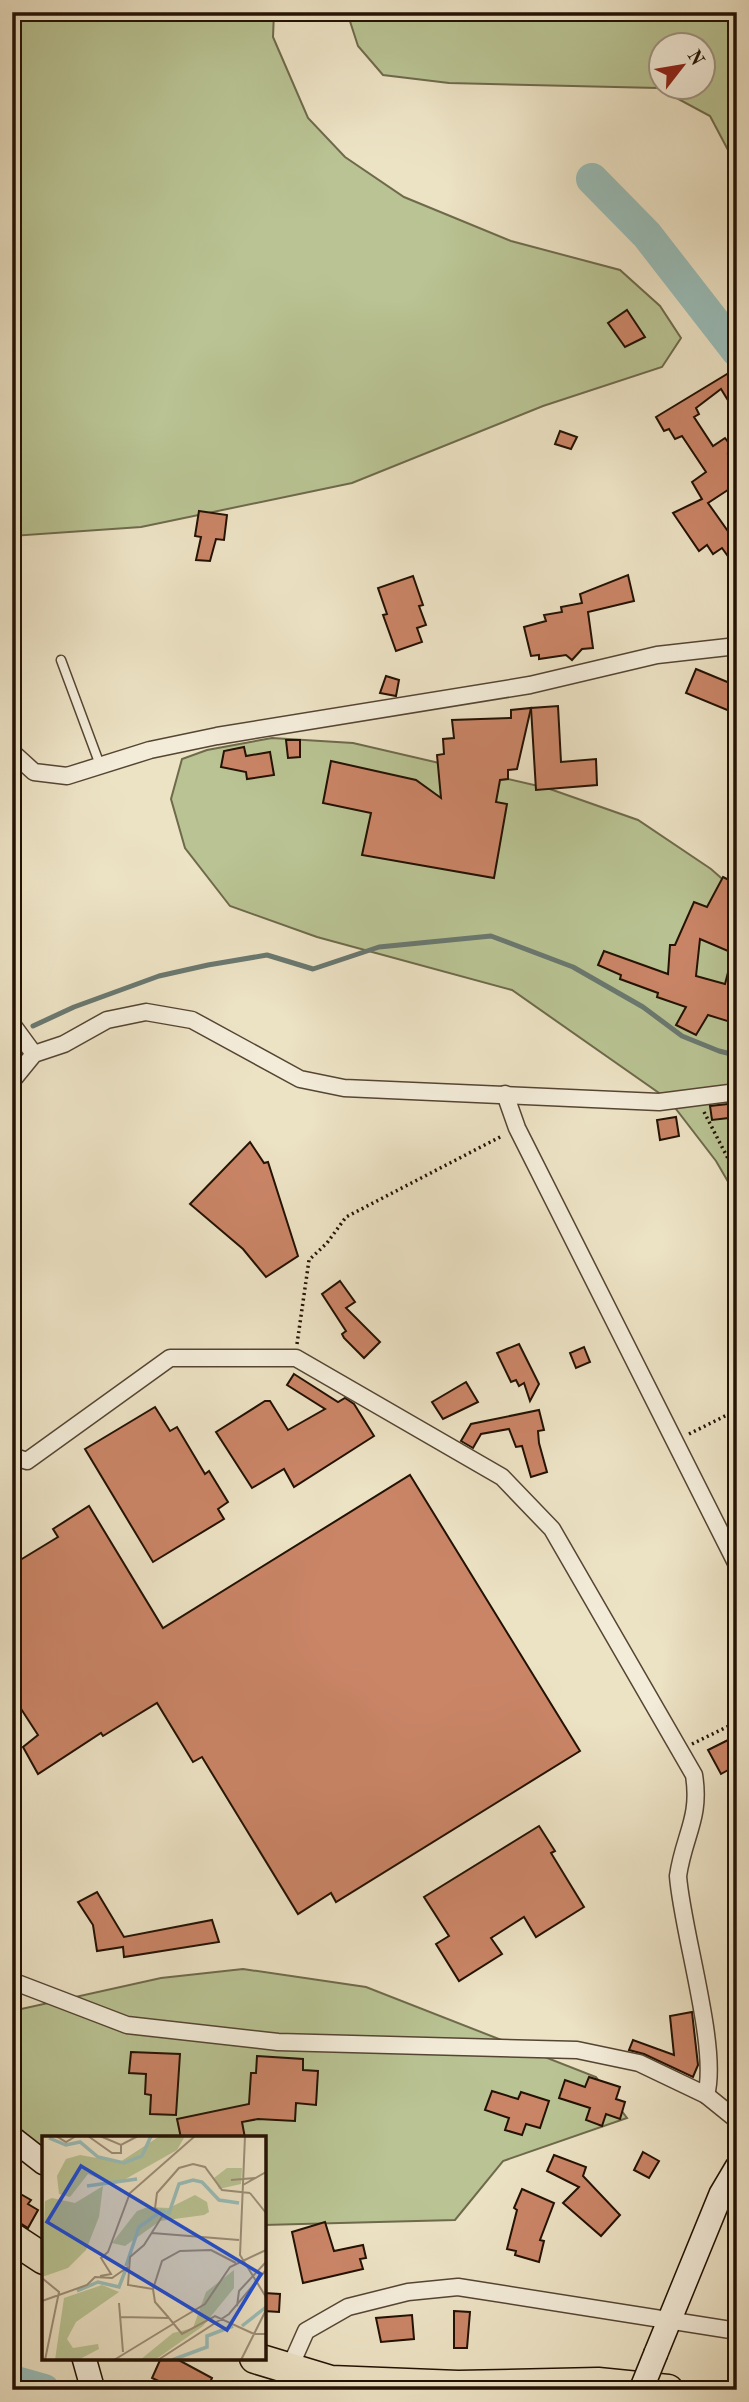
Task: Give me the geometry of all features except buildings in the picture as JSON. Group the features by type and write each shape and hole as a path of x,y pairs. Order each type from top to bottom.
{"highway":[{"path":"12,2238 42,2258"},
{"path":"263,2360 331,2381 458,2386 598,2383 668,2390"}],"street":[{"path":"12,752 34,772 67,776 150,750 218,736 530,685 657,655 737,646"},
{"path":"12,1081 34,1054 64,1044 107,1020 146,1012 192,1020 300,1079 344,1088 659,1102 737,1092"},
{"path":"12,1024 34,1054"},
{"path":"505,1094 517,1128 737,1565"},
{"path":"12,1455 27,1461 170,1358 296,1358 502,1477 552,1529 694,1775 698,1801 682,1850 678,1876 705,2039 708,2086 706,2095"},
{"path":"12,1981 127,2025 278,2042 577,2050 639,2063 706,2095 736,2119"},
{"path":"12,2138 42,2161"},
{"path":"641,2390 721,2194 737,2166"},
{"path":"290,2367 306,2331 348,2307 408,2292 458,2287 737,2331"},
{"path":"85,2360 93,2390"}],"lane":[{"path":"61,660 100,765"}],"path":[{"path":"697,1097 737,1176"},
{"path":"296,1358 309,1260 327,1243 345,1217 517,1128"},
{"path":"675,1441 737,1410"},
{"path":"681,1749 737,1722"}],"green space":[{"path":"12,12 274,12 273,37 308,118 345,157 404,197 511,241 620,270 660,306 681,338 662,367 543,406 352,483 141,527 12,536"},
{"path":"347,12 737,12 737,167 710,116 684,102 718,102 718,32 648,32 648,88 449,83 383,75 358,46"},
{"path":"272,738 353,743 547,788 638,820 711,869 737,892 737,1197 716,1161 669,1100 512,990 317,937 230,906 185,848 171,799 182,759 207,750"},
{"path":"243,1969 366,1987 596,2077 627,2118 503,2161 455,2220 266,2225 266,2136 42,2136 42,2159 12,2155 12,2011 161,1978"}],"waterway":[{"path":"592,179 647,235 737,351"},
{"path":"33,1026 74,1007 159,976 208,965 267,955 313,969 379,947 491,936 573,967 643,1007 682,1036 719,1051 731,1054 737,1051"},
{"path":"12,2381 44,2390"}]}
